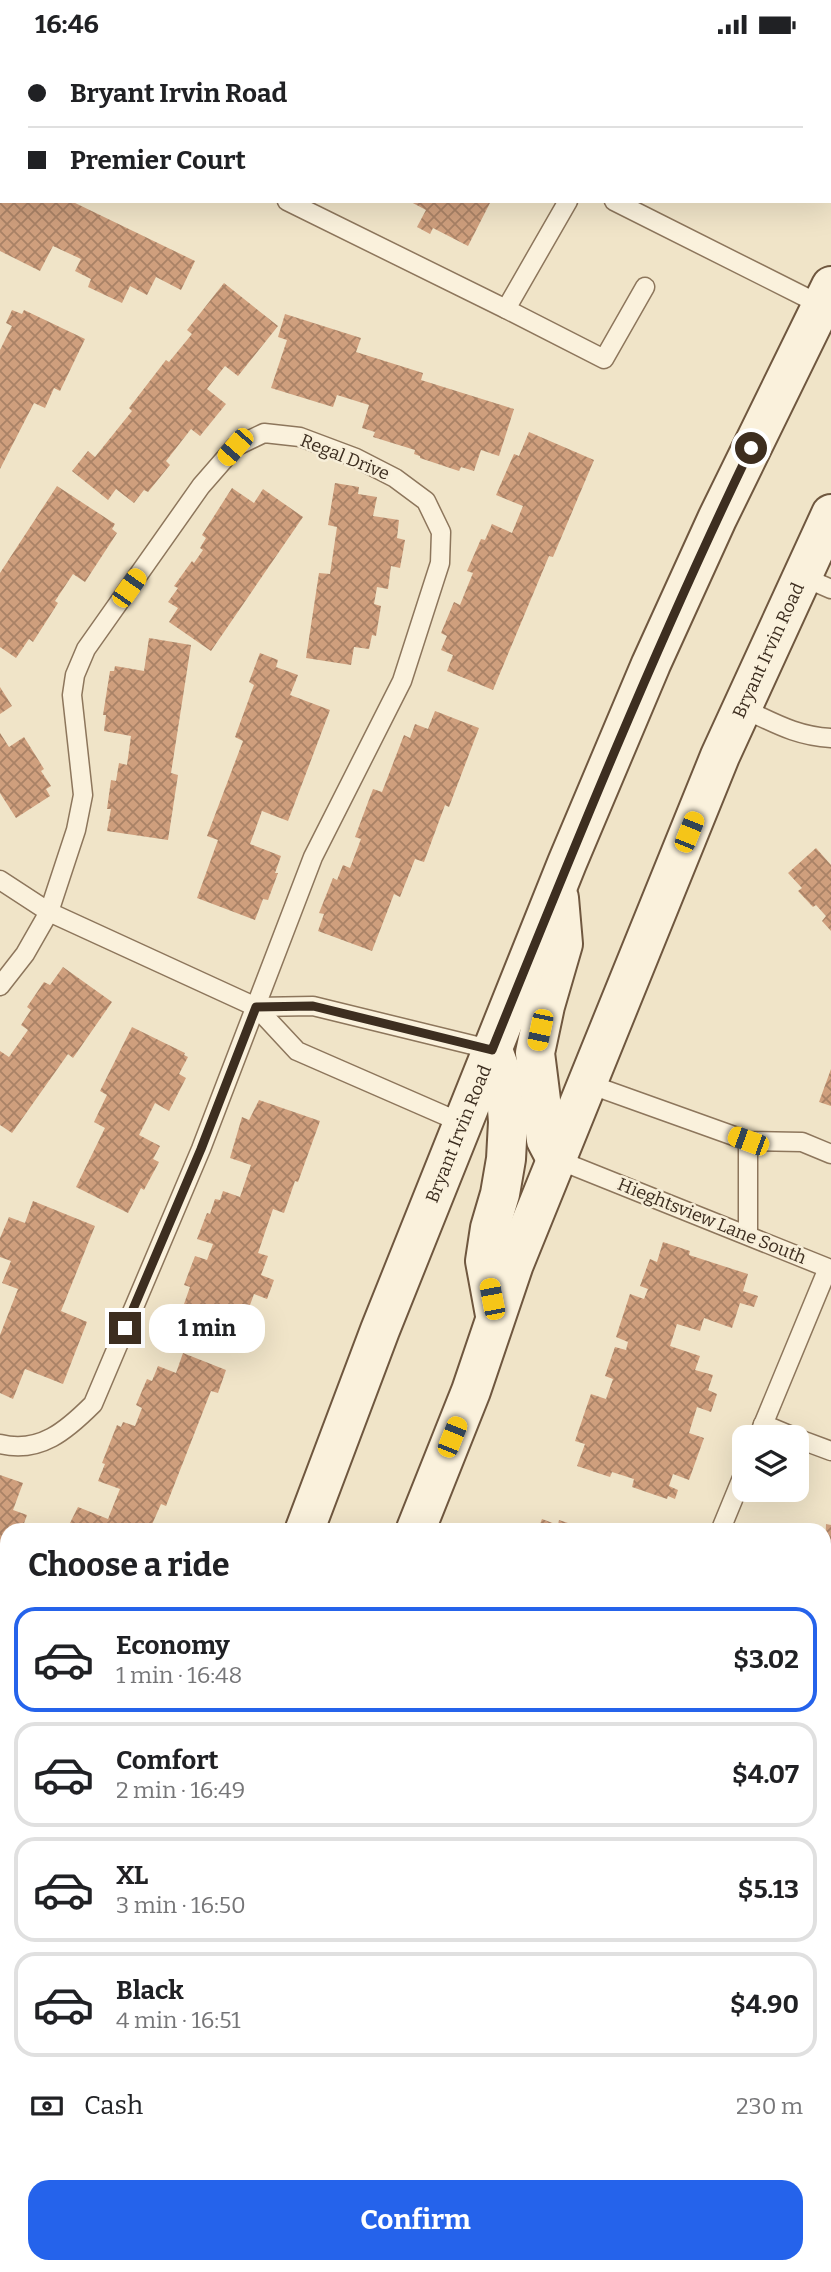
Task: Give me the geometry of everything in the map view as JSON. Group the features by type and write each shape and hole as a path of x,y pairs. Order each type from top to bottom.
{"main road":[{"name":"Bryant Irvin Road","path":"307,1523 380,1329 462,1123 651,664 717,519 828,300"},
{"name":"Bryant Irvin Road","path":"418,1523 471,1391 496,1317 586,1083 741,708 816,582 831,514"},
{"path":"556,1159 546,1140 535,1053 563,944 558,885"},
{"path":"492,1050 505,1083 508,1122 506,1159 485,1261 496,1317"}],"lane":[{"path":"291,203 604,359 645,287"},
{"path":"506,309 567,203"},
{"path":"618,203 828,300"},
{"name":"Regal Drive","path":"0,986 24,954 49,912 76,830 83,795 72,695 75,675 86,649 201,486 235,447 264,433 300,437 356,458 395,478 426,501 441,532 440,562 402,681 313,857 201,1149 93,1404 69,1428 42,1443 11,1447 0,1444"},
{"path":"741,708 809,737 831,738"},
{"path":"0,880 49,912 256,1007 297,1051 462,1123"},
{"path":"256,1007 313,1006 492,1050"},
{"path":"586,1083 748,1141 802,1142 831,1154"},
{"path":"748,1141 748,1235"},
{"name":"Hieghtsview Lane South","path":"556,1159 829,1269 764,1425"},
{"path":"809,1442 831,1451"},
{"path":"723,1523 732,1502"}],"building":[{"path":"0,203 75,203 195,261 181,290 156,277 147,295 130,286 122,303 88,287 91,279 75,271 81,259 53,246 40,271 0,251"},
{"path":"413,203 490,203 468,246 433,228 430,234 417,227 426,210"},
{"path":"224,283 278,326 238,376 225,366 207,389 226,404 200,436 191,429 166,461 170,465 148,492 144,490 134,503 116,489 108,500 72,471 88,451 95,457 132,411 129,408 166,360 169,362 192,334 187,330"},
{"path":"12,310 22,314 24,310 85,339 60,391 54,388 45,408 34,403 0,469 0,350 12,326 6,323"},
{"path":"285,314 361,338 356,352 423,373 421,380 514,409 499,456 481,450 474,471 461,467 459,471 420,458 414,454 415,450 373,437 375,432 362,428 369,405 337,395 333,407 271,388 287,340 278,337"},
{"path":"529,432 594,460 553,557 549,556 493,690 447,671 453,655 441,650 447,636 441,633 454,602 460,605 473,573 467,571 481,539 485,540 492,524 512,533 523,506 496,495 514,454 519,456"},
{"path":"335,483 359,487 358,494 377,497 373,516 399,520 397,538 405,540 400,568 391,566 388,589 377,587 374,604 381,606 376,636 372,635 369,649 354,647 351,665 306,658 319,573 330,574 337,527 328,525"},
{"path":"57,486 115,524 112,529 117,533 85,582 73,574 33,642 29,639 16,658 0,647 0,573"},
{"path":"232,488 254,503 263,489 303,517 211,651 169,622 178,608 168,602 178,588 174,586 203,550 200,548 206,538 202,535"},
{"path":"149,638 191,645 171,773 178,775 168,840 107,831 111,809 107,809 111,780 116,781 119,763 127,765 131,736 104,731 106,715 103,715 110,671 114,671 115,666 144,671"},
{"path":"260,653 278,660 276,667 298,675 290,695 330,710 288,821 262,811 250,844 281,856 268,900 263,899 255,920 197,898 218,840 207,836 243,741 235,737 254,685 249,682"},
{"path":"0,687 12,706 0,714"},
{"path":"435,711 479,728 449,807 445,805 424,862 415,859 400,897 394,894 372,951 318,931 324,914 319,913 333,878 337,880 343,865 350,868 361,839 355,837 373,789 382,792 404,735 410,738 415,724 428,729"},
{"path":"0,733 9,747 24,737 51,786 46,789 50,796 16,818 0,793"},
{"path":"816,848 831,865 831,931 822,921 826,916 798,891 802,888 788,873"},
{"path":"63,967 112,1002 73,1058 68,1054 12,1133 0,1125 0,1051 9,1057 28,1030 21,1025 31,1010 27,1007 44,982 50,985"},
{"path":"132,1027 185,1053 188,1057 179,1074 186,1078 169,1111 155,1103 139,1135 160,1146 153,1159 159,1162 128,1213 76,1187 105,1128 94,1122 107,1095 100,1091"},
{"path":"831,1069 831,1106 819,1102"},
{"path":"259,1100 320,1121 284,1213 273,1209 258,1253 268,1256 261,1275 274,1280 267,1299 254,1294 246,1316 252,1318 241,1348 215,1339 217,1332 192,1323 197,1309 184,1304 190,1287 184,1285 195,1256 207,1260 213,1244 197,1239 215,1199 220,1200 223,1191 240,1197 251,1165 230,1158 242,1117 249,1120"},
{"path":"33,1201 95,1226 61,1311 87,1322 63,1384 25,1369 13,1399 0,1393 0,1335 18,1289 2,1283 11,1261 0,1257 0,1238 9,1217 25,1223"},
{"path":"663,1242 690,1251 689,1255 748,1274 743,1291 758,1296 754,1307 740,1303 732,1328 704,1318 700,1331 677,1324 670,1346 700,1356 695,1370 713,1375 708,1390 717,1394 711,1412 697,1407 689,1433 704,1438 689,1480 673,1474 669,1486 678,1490 675,1499 668,1496 667,1499 632,1487 634,1479 612,1472 610,1477 577,1466 585,1444 575,1441 591,1394 606,1399 613,1379 605,1376 615,1347 626,1350 628,1342 616,1337 630,1294 644,1299 648,1289 640,1286 650,1259 657,1262"},
{"path":"183,1353 226,1370 218,1393 211,1391 166,1506 161,1504 153,1523 70,1523 78,1507 108,1519 120,1489 98,1481 117,1425 121,1427 123,1422 135,1426 142,1408 136,1405 147,1379 152,1381 158,1366 176,1373"},
{"path":"0,1475 23,1483 13,1510 27,1515 24,1523 0,1523"}],"route":[{"path":"125,1328 201,1149 256,1007 313,1006 492,1050 641,689 751,448"}]}
